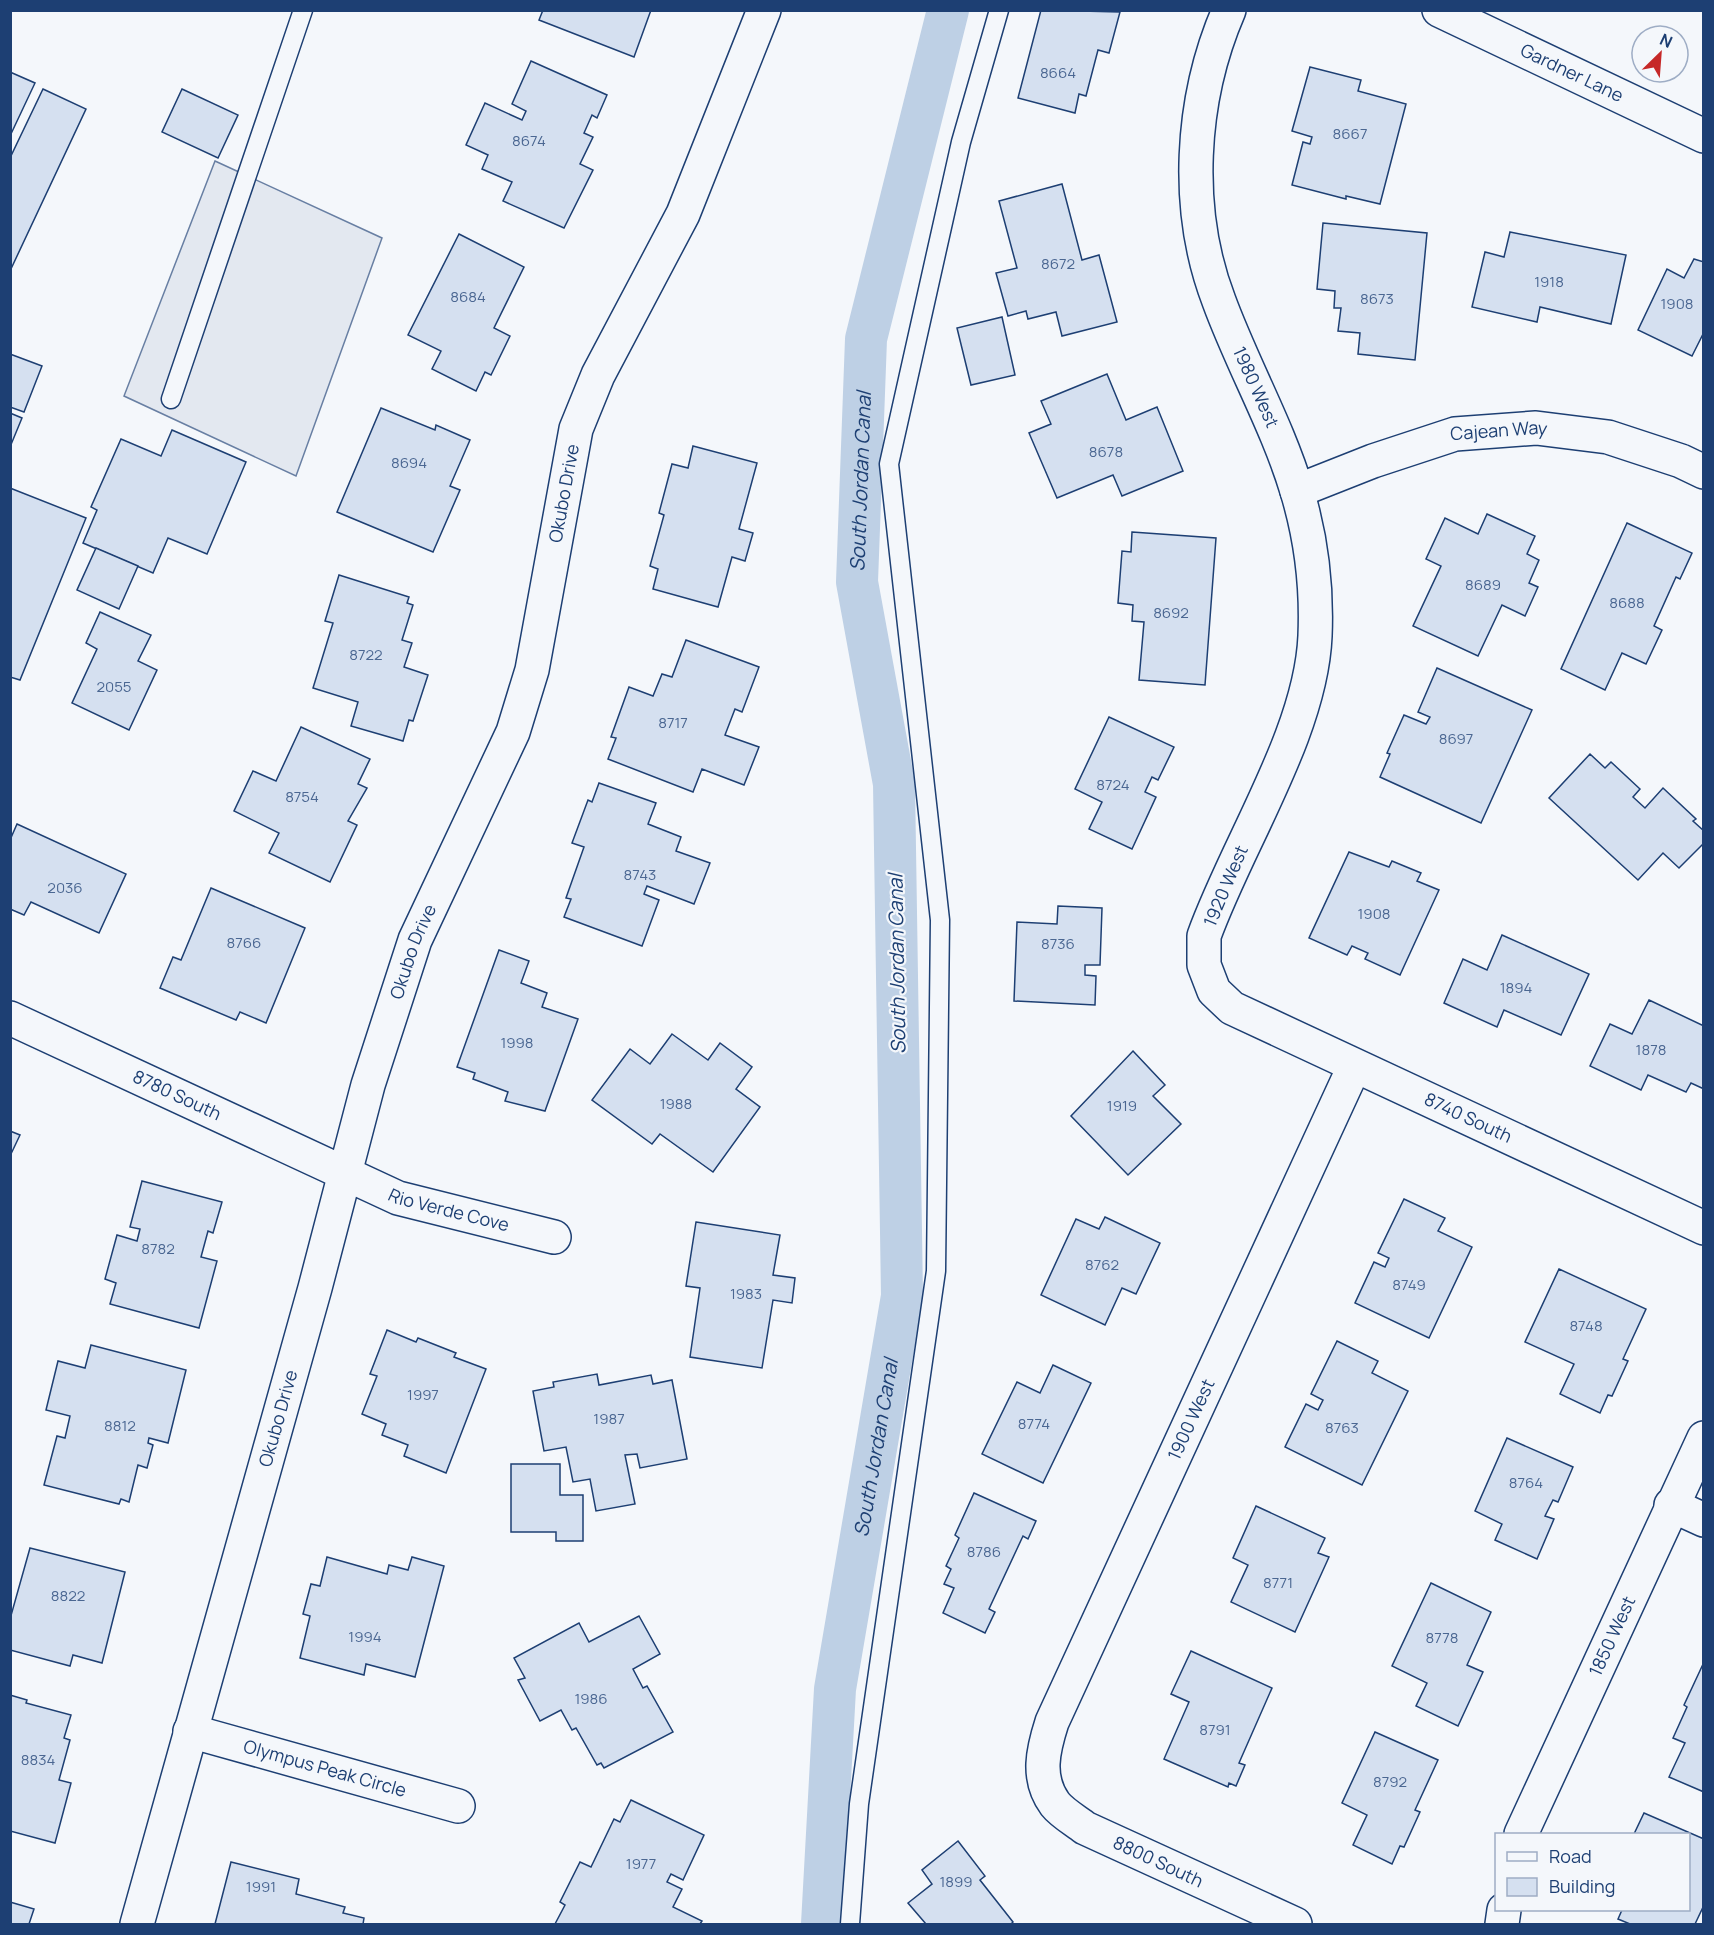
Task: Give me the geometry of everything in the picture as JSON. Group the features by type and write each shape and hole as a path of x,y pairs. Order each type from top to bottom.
{"street":[{"name":"Okubo Drive","path":"137,1924 368,1085 415,940 513,732 532,670 576,429 598,375 683,214 764,10"},
{"name":"1980 West","path":"1229,10 1208,73 1195,150 1200,230 1218,299 1297,491 1313,569 1315,637 1305,699 1280,762"},
{"name":"Gardner Lane","path":"1438,10 1704,135"},
{"name":"Cajean Way","path":"1297,491 1373,461 1455,434 1536,429 1608,437 1681,461 1704,472"},
{"name":"1920 West","path":"1232,1008 1214,991 1204,965 1204,936 1280,762"},
{"name":"8740 South","path":"1232,1008 1354,1067 1704,1228"},
{"name":"8780 South","path":"10,1018 345,1174"},
{"name":"1900 West","path":"1042,1775 1043,1748 1052,1722 1354,1067"},
{"name":"Rio Verde Cove","path":"345,1174 398,1198 555,1237"},
{"name":"1850 West","path":"1521,1833 1704,1438"},
{"path":"1671,1506 1704,1520"},
{"name":"Olympus Peak Circle","path":"190,1731 458,1806"},
{"name":"8800 South","path":"1042,1775 1056,1805 1085,1828 1295,1924"}],"lane":[{"path":"171,399 303,10"},
{"path":"849,1924 859,1804 936,1271 940,920 889,464 961,142 999,10"}],"shaded area":[{"path":"215,161 382,238 296,476 124,396"}],"building":[{"path":"543,10 651,10 634,57 539,20"},
{"path":"1041,10 1120,12 1109,53 1098,50 1086,96 1079,94 1075,113 1018,98"},
{"path":"531,61 607,95 597,118 592,115 584,133 593,137 580,164 593,170 564,228 503,201 512,182 482,169 488,155 466,145 485,103 522,120 526,111 512,104"},
{"path":"1310,67 1361,80 1358,91 1406,104 1380,204 1346,196 1346,199 1292,185 1303,142 1310,144 1312,137 1292,131"},
{"path":"10,72 35,83 10,136"},
{"path":"43,89 86,109 10,271 10,158"},
{"path":"182,89 238,115 218,158 162,132"},
{"path":"1062,184 1082,260 1099,255 1117,322 1062,336 1056,312 1028,319 1026,311 1008,316 996,273 1017,268 999,201"},
{"path":"1323,223 1427,233 1415,360 1358,354 1360,333 1338,331 1341,308 1334,308 1335,291 1317,289"},
{"path":"1510,232 1626,255 1611,324 1540,307 1537,322 1472,307 1485,252 1504,257"},
{"path":"459,234 524,267 494,328 510,336 491,375 485,372 476,391 432,369 441,351 408,335"},
{"path":"1694,259 1704,262 1704,332 1692,356 1638,330 1667,269 1684,278"},
{"path":"1002,317 1015,375 971,385 957,328"},
{"path":"10,354 42,366 24,412 10,407"},
{"path":"1107,374 1126,420 1157,407 1183,471 1122,496 1113,475 1057,498 1029,433 1051,424 1041,401"},
{"path":"381,408 435,430 436,425 470,440 450,486 460,490 433,552 337,512"},
{"path":"10,413 22,418 10,447"},
{"path":"172,430 246,462 207,554 168,538 153,573 83,543 97,510 91,507 121,439 161,456"},
{"path":"693,446 757,463 739,529 753,533 745,561 732,557 718,607 653,589 658,569 650,566 664,515 659,513 672,464 688,468"},
{"path":"10,488 86,518 20,680 10,677"},
{"path":"1487,514 1535,536 1527,554 1539,560 1529,583 1538,587 1525,616 1502,605 1478,656 1413,626 1441,566 1426,559 1445,518 1478,534"},
{"path":"1627,523 1692,553 1680,579 1676,577 1654,626 1662,630 1646,664 1622,653 1605,690 1561,669"},
{"path":"1132,532 1216,538 1205,685 1139,680 1144,622 1132,621 1133,605 1118,603 1122,551 1131,552"},
{"path":"96,548 138,566 119,609 77,590"},
{"path":"339,575 409,597 407,603 413,605 402,640 412,643 404,667 428,675 413,721 409,720 403,741 351,726 358,702 313,688 333,623 325,621"},
{"path":"100,612 151,635 138,661 157,670 129,730 72,703 97,649 86,643"},
{"path":"686,640 759,667 742,712 735,709 725,735 759,747 744,785 702,769 693,792 608,759 616,738 611,737 629,687 653,696 662,674 672,677"},
{"path":"1437,668 1532,710 1481,823 1380,777 1390,754 1387,753 1404,715 1426,724 1430,717 1418,712"},
{"path":"1109,717 1174,747 1158,780 1152,777 1145,792 1156,797 1132,849 1089,829 1102,802 1075,789"},
{"path":"301,727 370,759 358,784 367,788 348,821 357,825 330,882 269,853 279,833 234,811 253,771 276,781"},
{"path":"1590,754 1605,768 1611,762 1640,789 1633,797 1645,808 1663,788 1696,819 1693,821 1704,831 1704,843 1679,868 1663,853 1638,880 1549,798"},
{"path":"599,783 656,803 648,824 681,837 676,851 710,863 694,904 647,886 644,894 659,900 642,946 564,917 571,899 566,898 584,847 572,843 588,800 592,802"},
{"path":"17,824 126,874 99,933 31,902 24,915 10,909 10,840"},
{"path":"1349,852 1389,867 1392,861 1421,873 1417,881 1439,890 1400,975 1365,959 1368,953 1352,946 1347,955 1309,938"},
{"path":"211,888 305,928 266,1023 240,1012 236,1020 160,988 173,957 181,960"},
{"path":"1058,906 1102,908 1100,965 1085,965 1085,975 1096,976 1095,1005 1014,1001 1017,922 1057,924"},
{"path":"1502,935 1589,974 1561,1035 1504,1010 1497,1027 1444,1003 1463,959 1487,970"},
{"path":"499,950 529,961 521,983 547,993 542,1007 578,1019 545,1111 505,1101 508,1092 473,1079 475,1073 457,1067"},
{"path":"1649,1000 1704,1026 1704,1089 1691,1083 1686,1092 1648,1075 1641,1090 1590,1066 1610,1024 1632,1034"},
{"path":"672,1034 708,1060 720,1043 752,1067 736,1089 760,1107 713,1172 660,1134 652,1144 592,1100 630,1049 650,1064"},
{"path":"1133,1051 1165,1085 1153,1096 1181,1124 1128,1175 1071,1116"},
{"path":"10,1131 20,1135 10,1156"},
{"path":"142,1181 222,1202 213,1233 208,1231 201,1257 217,1261 199,1328 110,1304 116,1283 105,1279 117,1235 137,1241 140,1229 130,1227"},
{"path":"1404,1199 1445,1218 1438,1231 1472,1247 1429,1338 1355,1303 1374,1262 1385,1267 1389,1258 1378,1253"},
{"path":"1105,1217 1160,1243 1136,1294 1122,1288 1105,1325 1041,1295 1076,1219 1099,1229"},
{"path":"696,1222 780,1235 773,1275 795,1278 792,1303 773,1300 762,1368 690,1357 700,1288 686,1286"},
{"path":"1559,1269 1646,1309 1623,1359 1628,1361 1612,1396 1608,1395 1600,1413 1560,1394 1574,1364 1525,1342"},
{"path":"387,1330 416,1342 418,1338 456,1353 454,1357 486,1369 446,1473 404,1456 408,1445 382,1435 386,1424 362,1414 377,1376 370,1374"},
{"path":"1337,1341 1378,1361 1372,1373 1408,1391 1362,1485 1285,1447 1306,1404 1318,1410 1323,1400 1311,1394"},
{"path":"91,1345 186,1370 168,1443 149,1438 148,1443 153,1445 147,1468 138,1465 129,1502 121,1499 119,1504 44,1485 57,1436 65,1438 70,1416 46,1410 58,1361 85,1368"},
{"path":"1053,1365 1091,1383 1043,1483 982,1454 1017,1382 1040,1393"},
{"path":"597,1374 599,1385 651,1375 653,1384 672,1380 687,1459 640,1468 637,1454 625,1455 635,1504 596,1511 590,1479 573,1482 566,1447 544,1451 533,1391 554,1387 553,1382"},
{"path":"1507,1438 1573,1467 1558,1502 1553,1500 1545,1516 1554,1519 1537,1559 1495,1540 1502,1524 1475,1511"},
{"path":"511,1464 560,1464 560,1495 583,1495 583,1541 556,1541 556,1532 511,1532"},
{"path":"974,1493 1036,1521 1028,1539 1023,1536 989,1609 995,1612 985,1633 943,1613 954,1588 944,1584 951,1569 946,1566 959,1538 955,1535"},
{"path":"1256,1506 1325,1538 1318,1553 1329,1557 1295,1632 1231,1602 1248,1565 1233,1558"},
{"path":"30,1548 125,1572 102,1663 73,1655 70,1666 10,1650 10,1619"},
{"path":"327,1557 387,1574 389,1565 408,1570 412,1557 444,1566 415,1677 366,1664 364,1675 300,1658 310,1616 303,1614 311,1584 320,1586"},
{"path":"1431,1583 1491,1612 1467,1665 1483,1672 1458,1726 1416,1706 1427,1683 1392,1666"},
{"path":"639,1616 660,1654 633,1669 643,1688 647,1686 673,1732 604,1768 601,1763 597,1765 576,1728 572,1730 561,1710 540,1721 518,1680 525,1678 514,1658 579,1623 589,1642"},
{"path":"1191,1651 1272,1688 1239,1763 1245,1765 1236,1786 1229,1783 1228,1787 1164,1759 1189,1702 1171,1694"},
{"path":"1704,1662 1704,1792 1669,1777 1685,1743 1673,1738 1687,1707 1684,1705"},
{"path":"10,1695 27,1700 26,1703 71,1715 64,1738 70,1740 59,1780 71,1783 55,1843 10,1831"},
{"path":"1375,1732 1438,1760 1415,1810 1420,1812 1404,1847 1400,1846 1392,1864 1353,1845 1367,1815 1342,1803"},
{"path":"631,1800 704,1835 683,1880 671,1874 667,1882 682,1889 673,1907 702,1921 700,1924 555,1924 565,1905 560,1902 580,1862 591,1867 614,1819 620,1822"},
{"path":"1644,1813 1704,1839 1704,1905 1695,1924 1630,1924 1618,1919 1622,1911 1690,1911 1690,1833 1634,1833"},
{"path":"958,1841 985,1876 980,1880 1013,1922 1011,1924 926,1924 908,1903 932,1884 922,1870"},
{"path":"231,1862 299,1879 296,1894 345,1907 343,1913 364,1918 363,1924 215,1924"},
{"path":"10,1902 34,1909 29,1924 10,1924"}],"waterway":[{"name":"South Jordan Canal","path":"822,1924 835,1689 902,1296 894,784 857,582 866,339 948,10"}]}
